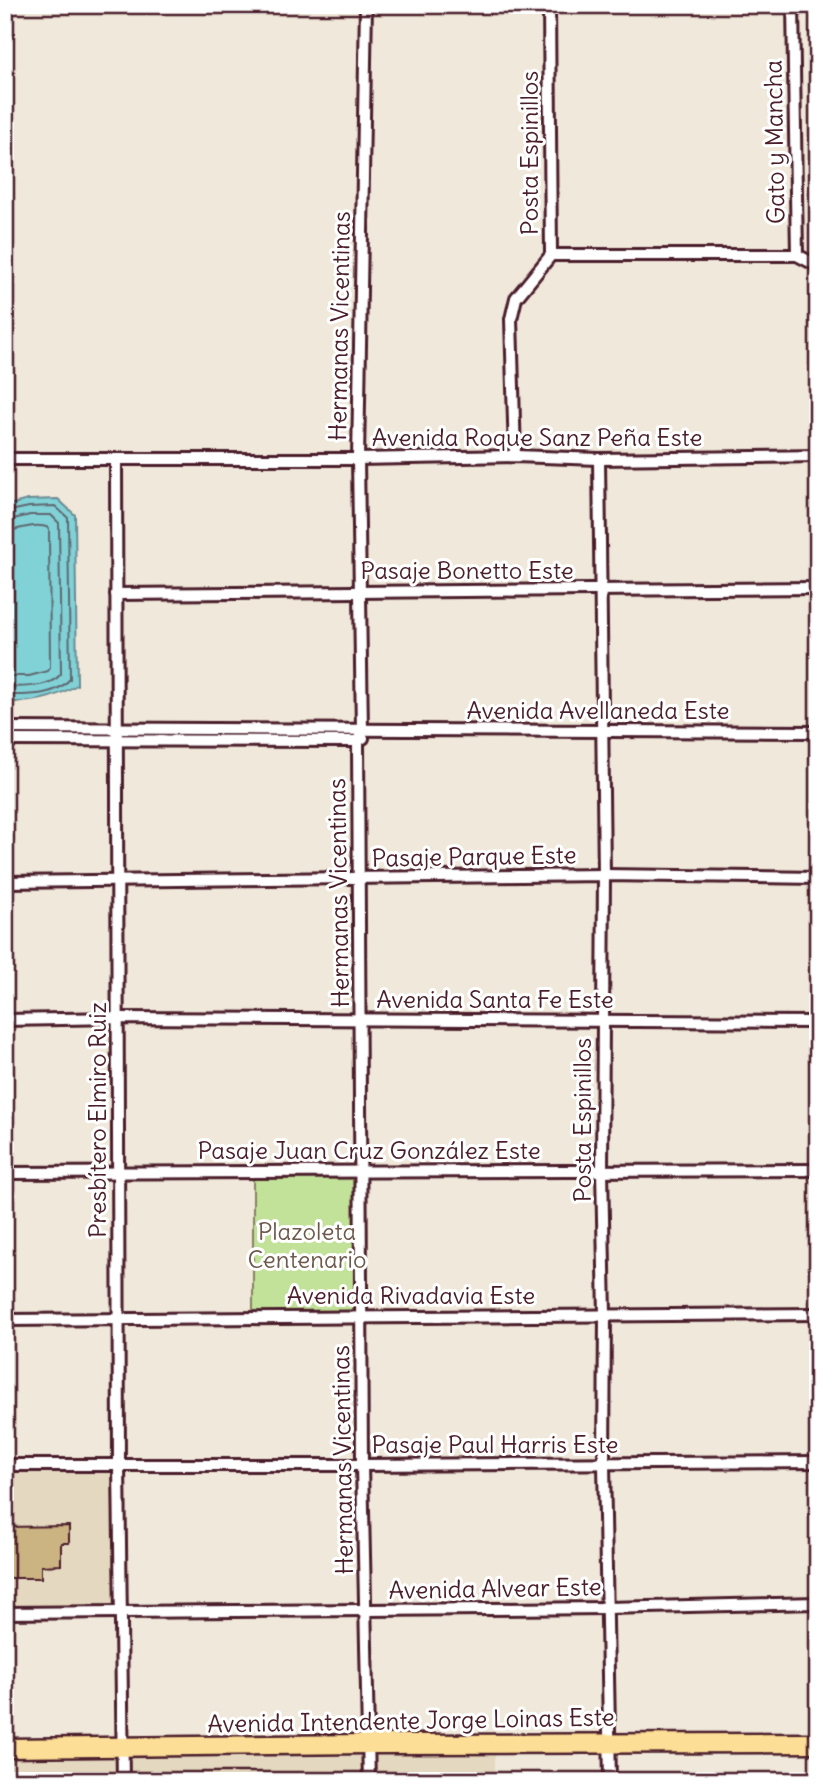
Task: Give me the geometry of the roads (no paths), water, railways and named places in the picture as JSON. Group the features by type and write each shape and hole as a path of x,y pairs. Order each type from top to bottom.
{"main road":[{"name":"Avenida Intendente Jorge Loinas Este","path":"5,1748 610,1742 818,1743"}],"street":[{"name":"Hermanas Vicentinas","path":"366,5 358,459 360,1317 369,1781"},
{"name":"Posta Espinillos","path":"514,456 511,319 516,298 551,255 549,5"},
{"name":"Gato y Mancha","path":"793,5 797,255 818,266"},
{"path":"551,255 797,255"},
{"name":"Avenida Roque Sanz Peña Este","path":"5,459 514,456 599,459 818,456"},
{"name":"Posta Espinillos","path":"599,459 604,875 604,1464 610,1781"},
{"name":"Presbítero Elmiro Ruiz","path":"116,460 119,1465 123,1781"},
{"name":"Pasaje Bonetto Este","path":"116,594 818,588"},
{"name":"Avenida Avellaneda Este","path":"5,728 117,728 360,736"},
{"name":"Avenida Avellaneda Este","path":"5,740 360,736 378,730 818,732"},
{"name":"Pasaje Parque Este","path":"5,881 604,875 818,878"},
{"name":"Avenida Santa Fe Este","path":"5,1020 118,1018 818,1022"},
{"name":"Pasaje Juan Cruz González Este","path":"5,1173 818,1170"},
{"name":"Avenida Rivadavia Este","path":"5,1320 119,1317 818,1314"},
{"name":"Pasaje Paul Harris Este","path":"5,1465 818,1462"},
{"name":"Avenida Alvear Este","path":"5,1613 607,1608 818,1603"}],"water":[{"path":"58,499 75,515 77,685 42,699 5,702 5,506 28,500"}],"park label":[{"name":"Plazoleta Centenario","path":"307,1245"}]}
